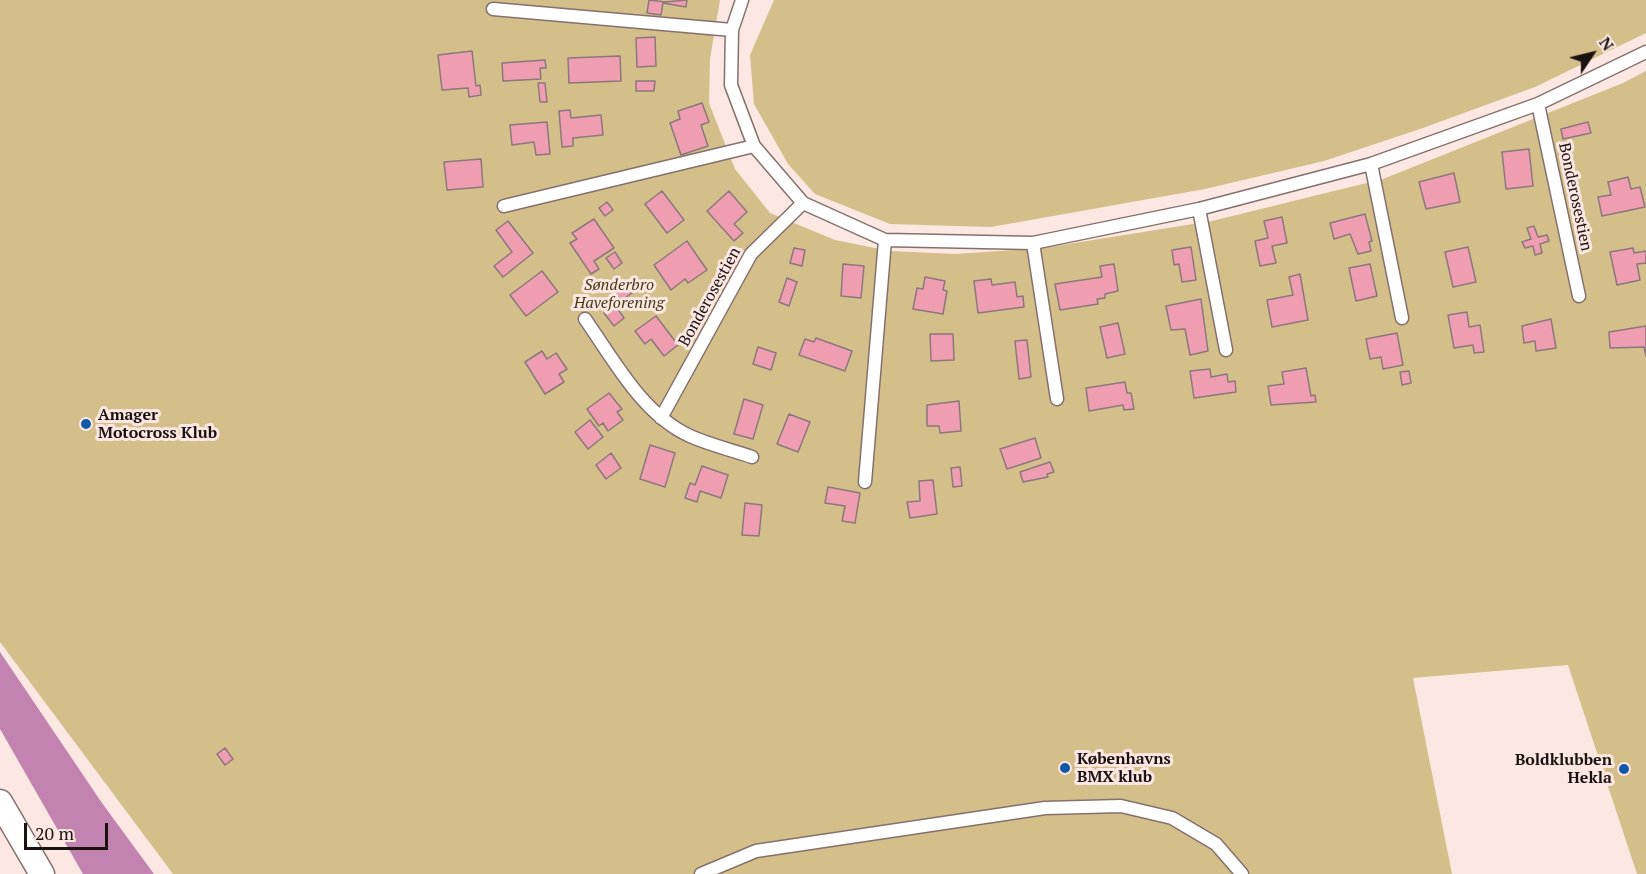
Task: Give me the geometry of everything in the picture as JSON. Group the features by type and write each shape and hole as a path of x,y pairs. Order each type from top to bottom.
{"street":[{"path":"0,802 42,874"}],"lane":[{"path":"742,0 732,30 732,85 754,146 802,203 885,240 1033,243 1199,209 1371,164 1538,104 1646,52"},
{"path":"493,9 732,30"},
{"name":"Bonderosestien","path":"1538,104 1579,296"},
{"path":"504,207 754,146"},
{"path":"1371,164 1402,318"},
{"name":"Bonderosestien","path":"661,418 751,254 802,203"},
{"path":"1199,209 1226,350"},
{"path":"865,482 885,240"},
{"path":"1033,243 1057,399"},
{"path":"585,319 639,394 661,418 689,436 752,457"},
{"path":"701,874 756,851 1045,808 1121,806 1172,818 1216,844 1242,874"}],"green space":[{"name":"Sønderbro Haveforening","path":"0,0 720,0 710,59 709,103 735,169 770,213 835,240 890,251 956,254 1043,248 1212,221 1383,179 1623,83 1646,71 1646,874 1637,874 1568,665 1413,678 1452,874 173,874 0,642"},
{"path":"774,0 1646,0 1646,33 1535,87 1324,161 1205,189 991,227 890,224 815,194 788,164 754,104 750,55"}],"shaded area":[{"path":"0,652 102,803 154,874 83,874 0,729"}],"building":[{"path":"649,0 665,2 687,0 686,7 663,3 661,15 647,13"},
{"path":"655,37 656,66 637,67 636,38"},
{"path":"472,51 476,86 480,85 481,95 469,97 468,88 442,90 438,55"},
{"path":"620,56 621,81 569,83 568,58"},
{"path":"545,60 546,68 540,68 541,79 503,81 502,63"},
{"path":"636,81 655,81 654,91 636,91"},
{"path":"538,83 545,83 547,102 540,102"},
{"path":"702,103 709,122 701,125 708,146 681,155 670,123 680,119 678,111"},
{"path":"570,110 571,118 601,115 603,135 573,138 573,146 562,147 559,111"},
{"path":"547,122 550,154 536,155 534,142 512,145 510,125"},
{"path":"1588,122 1591,133 1563,139 1561,129"},
{"path":"1529,149 1533,186 1506,189 1502,152"},
{"path":"481,159 483,187 447,190 444,162"},
{"path":"1454,173 1460,202 1426,209 1419,182"},
{"path":"1628,177 1631,189 1640,187 1645,207 1602,216 1598,197 1611,195 1608,182"},
{"path":"662,191 684,220 667,233 645,204"},
{"path":"729,191 747,212 734,224 743,233 734,241 707,211"},
{"path":"607,202 613,210 605,216 599,208"},
{"path":"1365,214 1372,241 1369,242 1371,251 1358,254 1350,234 1334,239 1330,223"},
{"path":"1282,217 1287,243 1272,246 1276,263 1260,266 1255,241 1268,238 1264,221"},
{"path":"594,219 614,248 594,261 599,269 591,274 570,243 577,239 572,233"},
{"path":"508,221 533,253 503,277 494,266 512,252 496,230"},
{"path":"1534,226 1538,237 1547,235 1549,241 1540,244 1542,253 1535,255 1533,246 1525,248 1522,242 1531,239 1527,228"},
{"path":"687,241 707,270 688,283 685,279 671,290 654,265"},
{"path":"1191,247 1196,280 1182,282 1179,264 1174,265 1172,250"},
{"path":"1468,247 1476,282 1453,287 1445,252"},
{"path":"794,248 805,250 802,266 790,263"},
{"path":"1633,248 1634,253 1646,251 1646,263 1637,264 1640,280 1617,285 1610,252"},
{"path":"615,252 622,263 614,269 606,258"},
{"path":"843,264 864,266 861,298 841,296"},
{"path":"1114,264 1118,291 1105,294 1105,298 1097,299 1098,304 1060,310 1055,284 1102,277 1100,266"},
{"path":"1370,264 1377,296 1356,301 1349,268"},
{"path":"542,271 558,292 526,316 510,295"},
{"path":"1300,274 1308,320 1272,327 1267,300 1293,295 1289,277"},
{"path":"925,277 945,281 943,290 947,291 943,314 913,309 917,288 923,289"},
{"path":"787,278 797,282 789,306 779,302"},
{"path":"991,279 992,285 1015,282 1017,297 1023,296 1024,307 978,313 974,281"},
{"path":"624,282 632,293 621,301 613,290"},
{"path":"1201,299 1208,351 1190,355 1185,329 1171,330 1166,306"},
{"path":"615,305 624,318 614,326 604,313"},
{"path":"1467,312 1469,327 1480,325 1484,352 1474,353 1473,345 1454,348 1448,315"},
{"path":"656,316 678,345 664,356 651,339 645,344 635,331"},
{"path":"1551,319 1556,348 1536,351 1535,341 1524,343 1522,326"},
{"path":"1118,323 1125,354 1107,358 1100,327"},
{"path":"1646,326 1646,356 1644,347 1610,348 1609,332"},
{"path":"1397,333 1403,365 1383,369 1381,357 1370,359 1366,339"},
{"path":"930,334 953,334 954,360 931,361"},
{"path":"816,338 852,351 845,371 799,355 805,339 814,342"},
{"path":"1027,340 1031,377 1019,379 1015,341"},
{"path":"758,347 776,353 771,370 753,364"},
{"path":"542,351 547,359 556,353 567,369 559,374 564,382 545,394 525,362"},
{"path":"1306,368 1311,396 1315,395 1316,402 1271,405 1268,386 1284,384 1282,372"},
{"path":"1210,369 1211,377 1227,374 1228,382 1235,381 1236,392 1194,398 1190,371"},
{"path":"1409,371 1411,383 1402,385 1400,372"},
{"path":"1125,382 1127,393 1131,393 1134,409 1124,410 1123,405 1089,411 1086,388"},
{"path":"609,393 622,409 617,412 623,420 608,431 603,423 599,426 587,409"},
{"path":"744,399 763,405 753,439 734,434"},
{"path":"959,401 961,431 940,433 939,426 927,426 927,405"},
{"path":"789,414 810,422 798,452 777,444"},
{"path":"590,420 603,437 588,449 575,432"},
{"path":"1035,438 1041,458 1007,469 1000,449"},
{"path":"650,445 675,453 665,487 640,479"},
{"path":"611,453 621,468 606,479 596,465"},
{"path":"1050,462 1054,472 1047,474 1048,477 1023,482 1020,472"},
{"path":"702,466 728,475 721,498 700,491 697,502 685,498 690,483 695,485"},
{"path":"960,467 962,486 953,487 951,468"},
{"path":"933,480 937,514 910,518 907,502 920,501 919,481"},
{"path":"828,487 860,493 855,523 842,521 845,506 825,503"},
{"path":"745,503 762,505 759,536 742,535"},
{"path":"225,748 233,759 225,765 217,754"}],"place":[{"name":"Amager Motocross Klub","path":"86,424"},
{"name":"Københavns BMX klub","path":"1065,768"},
{"name":"Boldklubben Hekla","path":"1624,769"}]}
